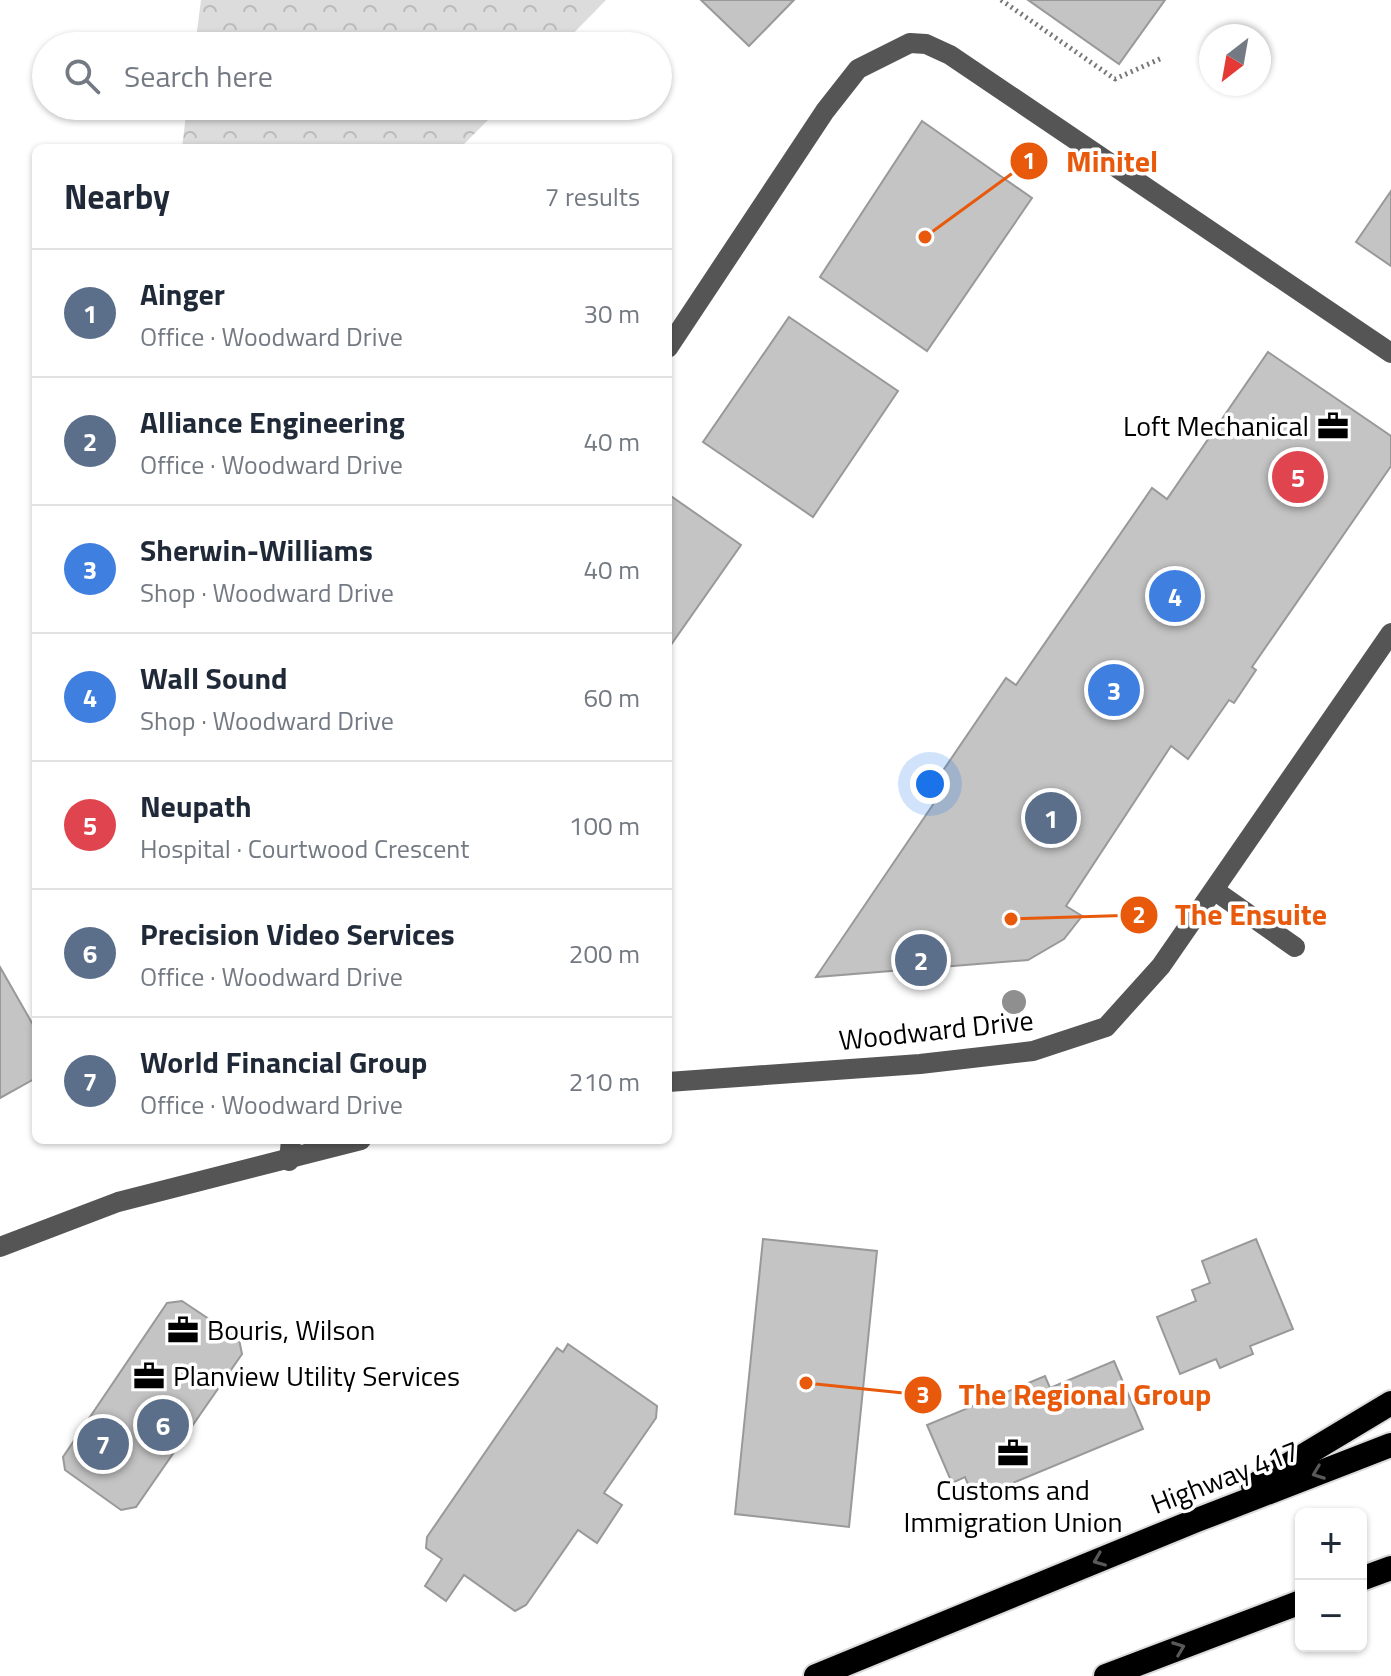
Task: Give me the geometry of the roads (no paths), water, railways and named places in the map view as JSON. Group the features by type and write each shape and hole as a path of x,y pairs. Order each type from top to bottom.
{"highway":[{"path":"1197,1520 1391,1403"},
{"name":"Highway 417","path":"816,1676 1197,1520 1391,1445"},
{"path":"1367,1577 1391,1568"},
{"path":"1106,1676 1295,1604"}],"street":[{"path":"672,342 825,111 858,69 910,43 926,44 950,55 1391,353"},
{"name":"Woodward Drive","path":"672,1082 920,1064 1033,1051 1106,1027 1161,966 1391,633"},
{"path":"1214,890 1295,947"},
{"path":"289,1161 291,1144"},
{"path":"0,1247 118,1202 347,1144"}],"place":[{"name":"Minitel","path":"925,237"},
{"name":"Loft Mechanical","path":"1333,426"},
{"name":"Neupath","path":"1298,477"},
{"name":"Wall Sound","path":"1175,596"},
{"name":"Sherwin-Williams","path":"1114,690"},
{"name":"Ainger","path":"1051,818"},
{"name":"The Ensuite","path":"1011,919"},
{"name":"Alliance Engineering","path":"921,960"},
{"name":"Bouris, Wilson","path":"183,1330"},
{"name":"Planview Utility Services","path":"149,1376"},
{"name":"The Regional Group","path":"806,1383"},
{"name":"Precision Video Services","path":"163,1425"},
{"name":"World Financial Group","path":"103,1444"},
{"name":"Customs and Immigration Union","path":"1013,1453"}]}
